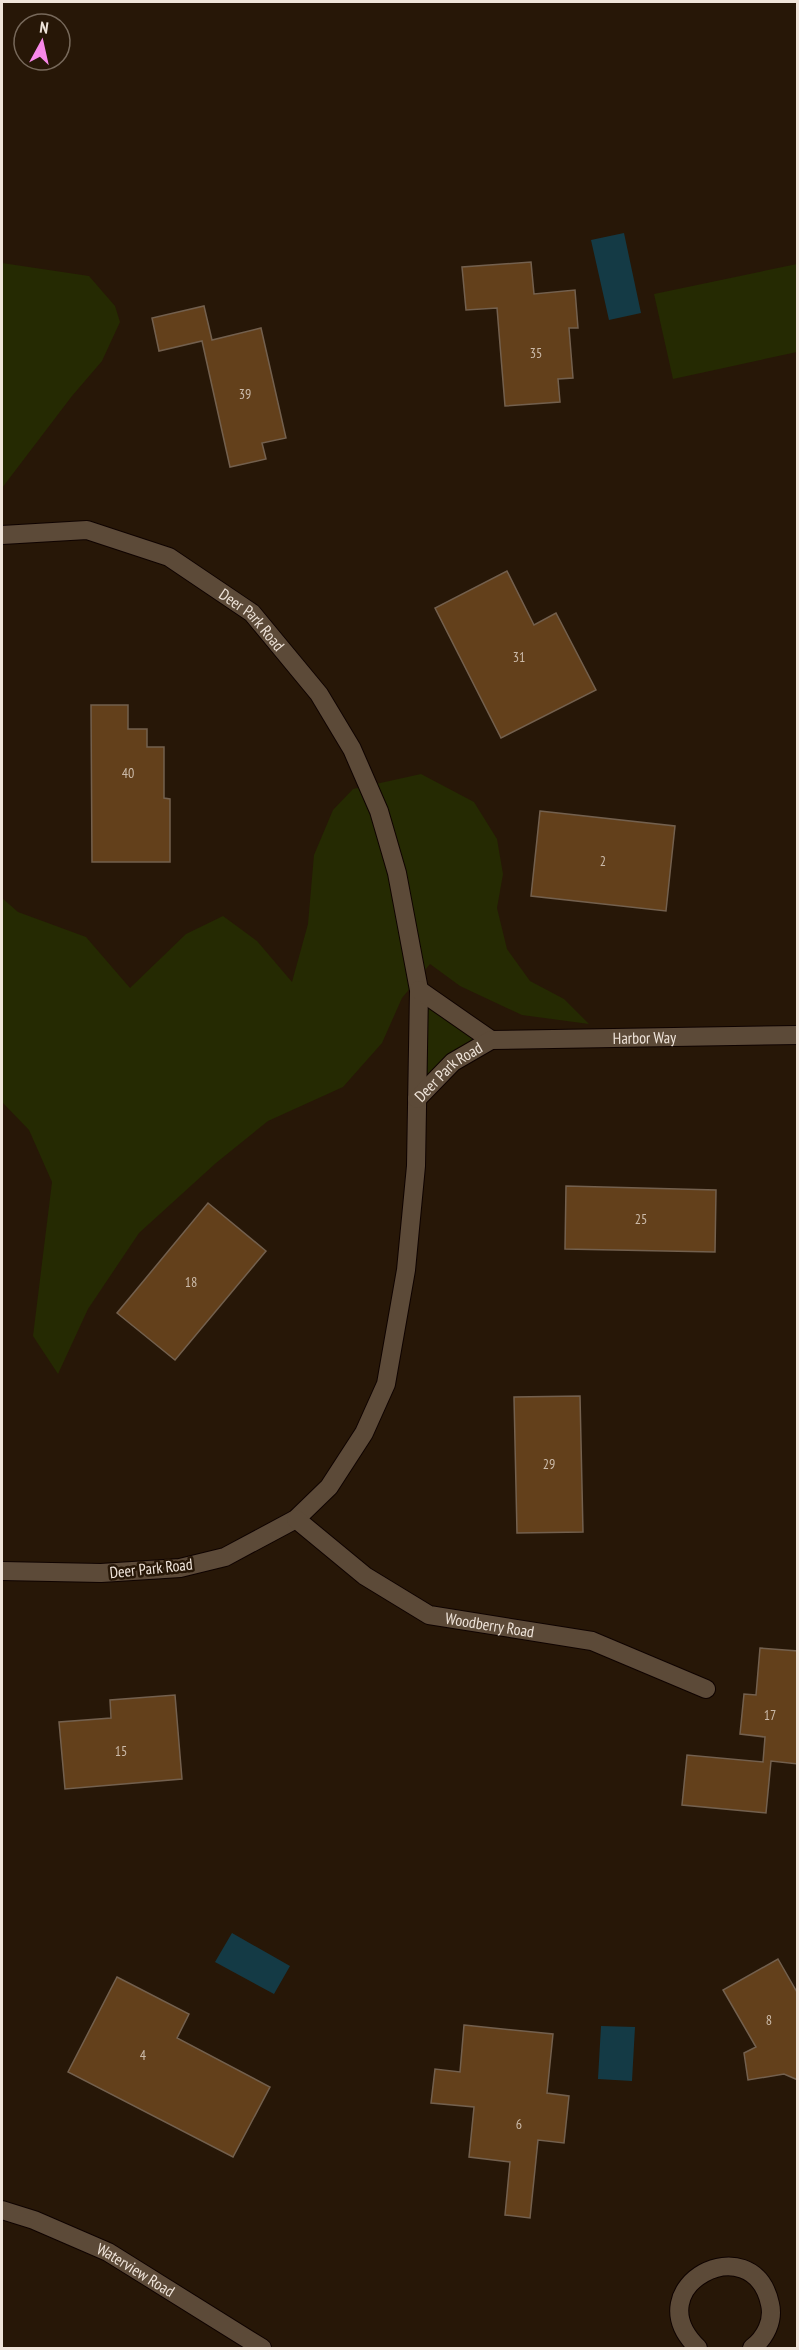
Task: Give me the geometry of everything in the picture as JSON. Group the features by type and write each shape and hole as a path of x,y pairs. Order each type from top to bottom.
{"street":[{"name":"Deer Park Road","path":"2,536 87,530 169,556 252,613 319,694 351,749 370,790 379,811 397,873 419,990 491,1040 453,1062 417,1100 416,1166 406,1270 386,1384 364,1433 329,1487 296,1519 225,1557 180,1568 101,1573 2,1571"},
{"path":"417,1100 419,990"},
{"name":"Harbor Way","path":"491,1040 798,1035"},
{"name":"Woodberry Road","path":"296,1519 365,1576 429,1615 592,1641 706,1689"},
{"name":"Waterview Road","path":"2,2210 34,2220 108,2252 262,2349"},
{"path":"689,2345 681,2326 679,2310 682,2295 690,2282 702,2271 717,2266 732,2266 747,2271 760,2281 767,2293 771,2308 770,2323 765,2336 752,2349"}],"green space":[{"path":"2,263 89,276 115,306 120,322 102,361 72,396 2,488"},
{"path":"797,264 797,352 673,379 654,294"},
{"path":"421,774 474,802 497,839 503,874 497,908 507,949 530,981 564,999 589,1024 522,1015 460,986 430,964 402,998 382,1043 343,1087 268,1121 216,1163 139,1233 88,1309 58,1374 33,1336 52,1182 29,1130 2,1102 2,898 18,912 86,937 130,988 186,934 223,916 257,941 292,982 308,924 314,855 333,810 353,789"},
{"path":"425,1002 480,1041 422,1086"}],"water":[{"path":"624,233 641,313 609,320 591,240"},
{"path":"232,1933 290,1966 274,1994 215,1962"},
{"path":"601,2026 635,2027 632,2081 598,2079"}],"building":[{"path":"531,262 534,294 575,290 578,328 569,328 573,378 558,379 560,402 505,406 497,308 466,310 462,267"},
{"path":"204,306 212,340 261,328 286,438 262,443 266,459 230,467 202,341 159,351 152,318"},
{"path":"507,571 534,625 556,613 596,690 501,738 435,608"},
{"path":"91,705 128,705 128,729 147,729 147,747 164,747 164,798 170,799 170,862 92,862"},
{"path":"540,811 675,826 666,911 531,896"},
{"path":"566,1186 716,1190 715,1252 565,1249"},
{"path":"208,1203 266,1251 175,1360 117,1313"},
{"path":"580,1396 583,1532 517,1533 514,1397"},
{"path":"760,1648 798,1651 798,1764 771,1761 766,1813 682,1805 687,1755 763,1762 765,1737 740,1734 744,1694 756,1695"},
{"path":"175,1695 182,1779 65,1789 59,1722 111,1718 110,1700"},
{"path":"778,1959 798,1994 798,2080 784,2074 748,2080 744,2053 756,2047 723,1990"},
{"path":"117,1977 189,2014 177,2038 270,2087 233,2157 68,2072"},
{"path":"464,2025 553,2034 547,2093 569,2096 564,2143 538,2140 530,2218 505,2215 510,2162 469,2157 474,2107 431,2103 435,2069 460,2072"}]}
